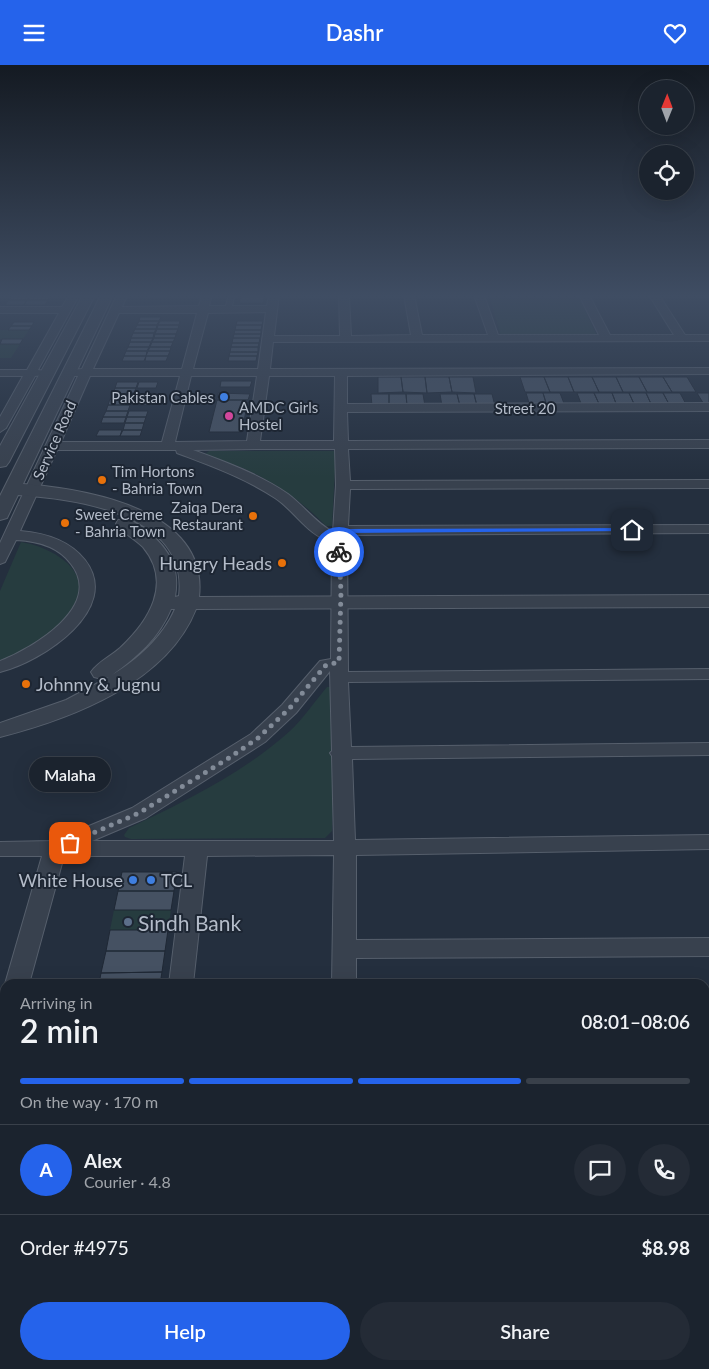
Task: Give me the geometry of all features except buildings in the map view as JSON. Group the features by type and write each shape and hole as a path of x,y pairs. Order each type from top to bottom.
{"street":[{"path":"0,428 40,356"},
{"path":"0,462 56,356"},
{"path":"16,498 84,356"},
{"name":"Service Road","path":"0,559 10,535 16,498 52,446 77,373 87,356"},
{"path":"172,446 191,356"},
{"path":"253,446 266,356"},
{"path":"77,373 709,371"},
{"path":"341,372 340,446 343,485 339,669 340,753 345,848 344,979"},
{"path":"0,373 47,373"},
{"name":"Street 20","path":"341,408 709,407"},
{"path":"52,446 709,444"},
{"path":"172,446 236,471 260,483 296,507 325,536 709,529"},
{"path":"343,485 709,484"},
{"path":"0,730 66,708 130,673 164,643 178,623 188,598 190,576 181,553 171,539 148,522 119,507 72,495 16,498"},
{"path":"0,716 62,694 108,669 141,641 156,622 166,598 168,576 159,553 132,528 86,509 16,498"},
{"path":"0,667 22,658 50,642 70,623 82,608 89,580 80,562 63,547 28,536 10,535"},
{"path":"166,598 340,597 709,589"},
{"path":"340,597 709,601"},
{"path":"55,849 139,813 229,758 258,738 289,709 326,665 339,669 709,674"},
{"path":"340,753 709,749"},
{"path":"0,849 345,848 709,842"},
{"path":"182,979 197,848"},
{"path":"18,979 55,849"},
{"path":"344,949 709,947"}],"green space":[{"path":"0,356 12,356 11,358 0,358"},
{"path":"209,451 336,451 332,526 326,526 298,501 278,487 245,469 205,454"},
{"path":"21,542 46,549 68,563 75,573 79,584 79,596 64,623 48,637 0,662 0,591"},
{"path":"327,687 337,687 332,831 325,838 131,839 125,837 124,835 129,828 213,785 272,746 295,726"},
{"path":"114,910 171,910 168,930 110,930"}],"way so far":[{"path":"70,843 139,813 229,758 258,738 289,709 326,665 339,662 341,592 339,552"}],"place":[{"name":"Pakistan Cables","path":"224,397"},
{"name":"AMDC Girls Hostel","path":"229,416"},
{"name":"Tim Hortons - Bahria Town","path":"102,480"},
{"name":"Zaiqa Dera Restaurant","path":"253,516"},
{"name":"Sweet Creme - Bahria Town","path":"65,523"},
{"name":"Hungry Heads","path":"282,563"},
{"name":"Johnny & Jugnu","path":"26,684"},
{"name":"Malaha","path":"70,843"},
{"name":"White House","path":"133,880"},
{"name":"TCL","path":"151,880"},
{"name":"Sindh Bank","path":"128,922"}],"route":[{"path":"339,552 342,531 632,530"}]}
